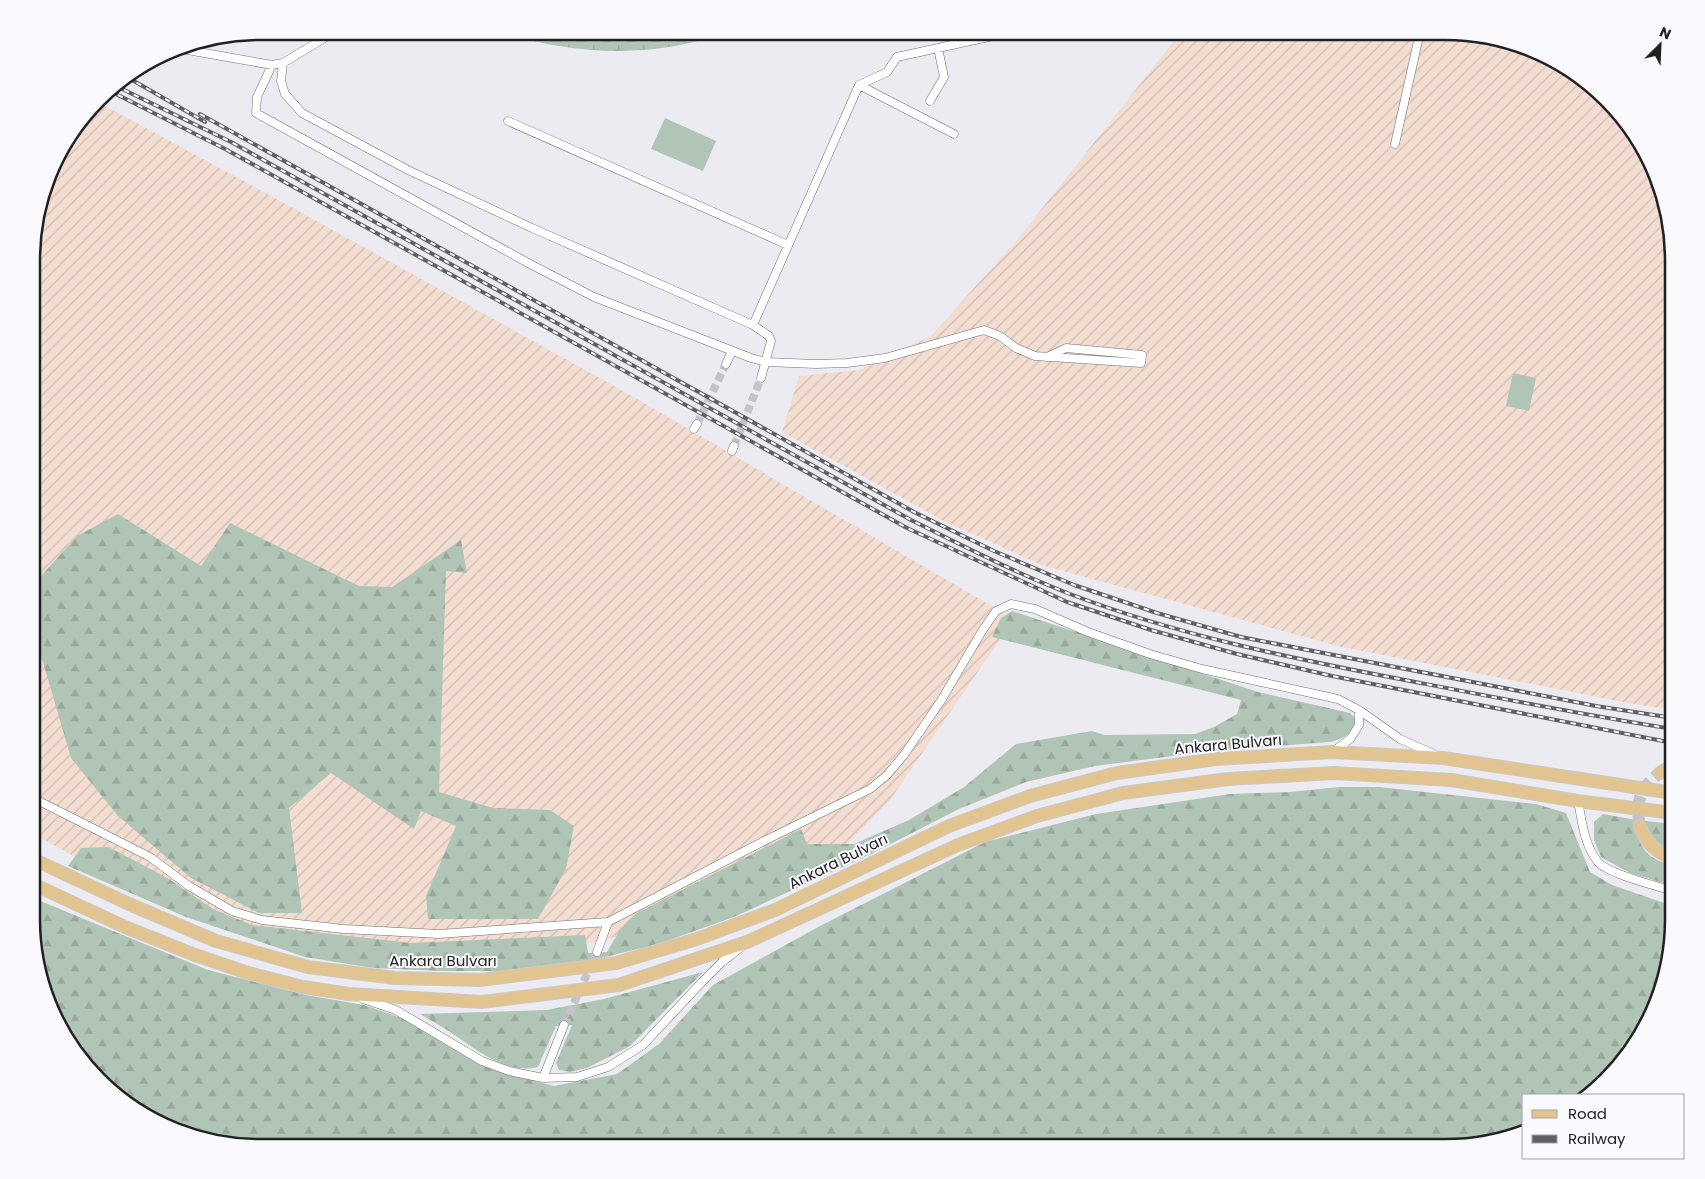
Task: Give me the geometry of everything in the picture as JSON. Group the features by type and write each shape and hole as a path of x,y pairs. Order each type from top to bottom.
{"main road":[{"name":"Ankara Bulvarı","path":"40,862 129,904 216,941 308,967 395,978 480,980 616,963 697,939 775,910 949,826 1030,796 1117,773 1216,759 1333,752 1443,758 1665,793"},
{"path":"1660,773 1665,770"},
{"path":"40,887 125,927 195,955 248,973 303,987 349,994 482,1002 620,985 747,942 958,844 1037,816 1123,793 1228,779 1334,772 1452,780 1665,812"},
{"path":"1640,826 1644,837 1650,845 1665,855"}],"street":[{"path":"192,51 272,65 283,63 321,40"},
{"path":"753,325 859,85 887,72 897,57 975,40"},
{"path":"1394,144 1418,40"},
{"path":"930,101 944,77 938,48"},
{"path":"283,63 281,81 285,94 302,113 417,174 541,232 753,325 769,336 771,341 761,378"},
{"path":"272,65 257,96 256,113 530,264 594,297 732,351 766,362 847,363 885,358 984,330 1000,336 1016,348 1035,356 1047,357 1141,363 1142,355 1066,348 1047,357"},
{"path":"859,85 954,134"},
{"path":"508,121 788,245"},
{"path":"726,364 732,351"},
{"path":"40,802 150,857 189,886 232,911 262,920 344,929 439,934 608,922 766,840 870,789 886,776 904,755 942,699 996,611 1011,604 1035,609 1088,632 1150,654 1202,669 1338,699 1359,710 1400,739 1443,758"},
{"path":"1333,752 1351,738 1359,725 1359,710"},
{"path":"1578,800 1585,837 1599,864 1609,870 1665,888"},
{"path":"597,952 608,922"},
{"path":"349,994 396,1010 482,1061 509,1071 543,1078 577,1077 608,1067 643,1045 721,963 747,942"},
{"path":"543,1078 564,1025"}],"shaded area":[{"path":"1175,40 1460,40 1502,47 1516,52 1555,69 1579,85 1601,104 1620,126 1636,150 1658,203 1665,245 1665,709 1338,646 1041,565 944,521 782,432 799,376 860,370 931,336 1018,239"},
{"path":"103,105 632,396 1014,619 890,800 844,848 672,924 515,960 261,939 96,868 40,838 40,245 47,203 57,176 69,150 85,126"}],"green space":[{"path":"532,40 702,40 644,50 614,51 556,45"},
{"path":"665,118 716,141 703,171 651,149"},
{"path":"1513,373 1536,378 1529,411 1506,406"},
{"path":"118,514 201,566 230,523 359,586 392,587 461,540 467,573 446,571 439,792 493,808 550,810 574,826 566,869 538,919 428,919 426,896 456,826 421,811 414,829 331,773 289,808 302,913 259,913 191,878 118,816 71,758 40,652 40,577 77,536"},
{"path":"1012,611 1258,692 1350,713 1356,719 1355,724 1347,735 1330,742 1211,751 1095,766 1026,782 959,809 871,854 734,917 658,944 581,963 509,971 373,968 305,957 186,917 68,866 81,848 109,847 169,879 213,909 252,925 411,943 585,935 588,953 607,952 621,928 639,912 801,829 807,844 854,844 909,820 964,787 1016,744 1092,731 1104,735 1195,734 1214,727 1237,714 1241,700 992,637 1001,618"},
{"path":"1339,787 1379,787 1536,804 1566,813 1590,872 1612,885 1665,903 1665,934 1658,976 1636,1029 1620,1053 1601,1075 1579,1094 1522,1094 1522,1125 1502,1132 1460,1139 245,1139 203,1132 176,1122 150,1110 126,1094 104,1075 85,1053 69,1029 57,1003 47,976 40,934 40,901 208,970 306,995 364,1005 405,1019 434,1034 480,1065 554,1086 617,1074 659,1044 713,985 820,926 985,842 1096,814 1230,794 1290,792"},
{"path":"1603,814 1665,823 1665,848 1636,830 1641,844 1648,854 1665,863 1665,884 1630,873 1601,857 1594,840 1594,822"},
{"path":"703,972 630,1046 587,1068 570,1072 559,1070 556,1063 572,1025 556,1026 538,1067 525,1069 500,1063 488,1057 420,1014 547,1010 604,999"}],"tunnel":[{"path":"697,424 726,364"},
{"path":"734,446 761,378"},
{"path":"1640,826 1638,810 1641,796 1648,784 1660,773"},
{"path":"564,1025 597,952"}],"railway":[{"path":"133,80 205,122"},
{"path":"122,89 231,142 911,520 1050,586 1111,609 1153,622 1281,655 1509,700 1665,728"},
{"path":"116,94 227,150 907,528 1067,602 1151,630 1237,654 1332,676 1665,741"},
{"path":"200,114 914,512 994,551 1074,585 1157,613 1241,637 1596,706 1665,717"}]}
